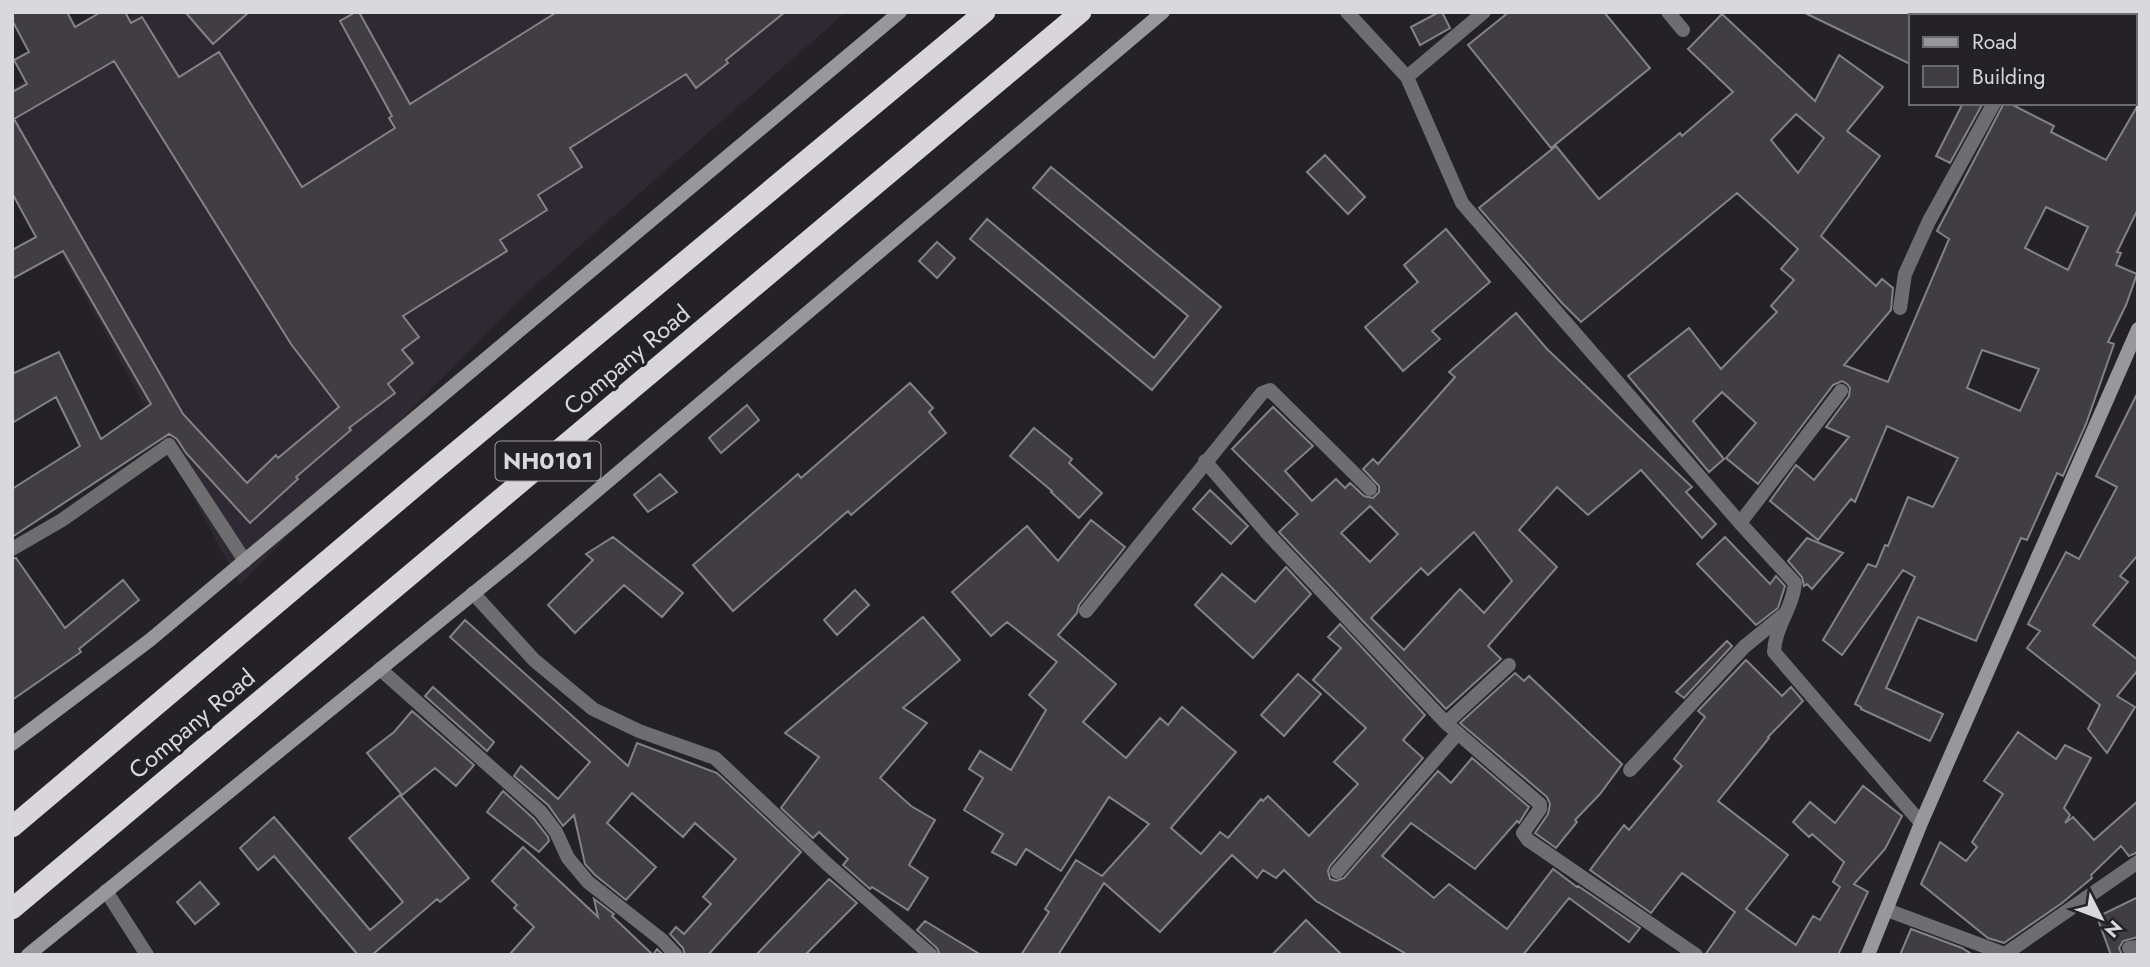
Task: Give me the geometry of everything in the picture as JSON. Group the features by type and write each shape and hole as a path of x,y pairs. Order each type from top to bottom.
{"highway":[{"name":"Company Road","path":"12,827 432,472 985,12"},
{"name":"Company Road","path":"12,909 1082,12"}],"street":[{"path":"12,744 150,640 900,12"},
{"path":"29,955 473,593 1163,12"},
{"path":"1347,12 1407,77 1462,203 1740,523 1796,583 1794,599 1774,638 1774,652 1921,823"},
{"path":"1407,77 1484,12"},
{"path":"1668,12 1683,30"},
{"path":"1899,308 1905,274 1929,221 1993,105"},
{"path":"1868,955 1921,823 2138,329"},
{"path":"1086,611 1262,393 1270,390 1370,489"},
{"path":"1740,523 1841,391"},
{"path":"12,550 62,520 169,445 245,561"},
{"path":"1205,461 1267,533 1446,723 1540,804 1540,809 1523,833 1528,839 1696,955"},
{"path":"473,593 534,660 593,709 639,731 715,758 826,863 931,955"},
{"path":"1630,770 1744,647 1784,615"},
{"path":"1446,723 1509,665"},
{"path":"380,669 541,812 556,832 568,858 588,883 662,940 676,955"},
{"path":"1337,872 1458,733"},
{"path":"1887,910 2005,954 2138,862"},
{"path":"106,891 147,955"}],"shaded area":[{"path":"138,12 846,12 523,296 240,585 112,345 12,167 12,88"}],"building":[{"path":"12,12 67,12 75,27 101,12 125,12 131,23 142,17 179,77 219,52 302,187 395,128 389,118 392,116 340,21 356,12 359,12 410,104 557,12 785,12 696,88 686,74 570,148 582,167 538,195 547,210 500,240 507,251 403,316 419,337 402,350 413,363 388,384 395,393 349,428 351,430 296,477 298,479 250,523 186,453 177,439 169,434 12,537 12,489 80,446 56,397 12,423 12,374 59,352 101,439 151,404 63,251 12,279 12,250 36,237 12,193 12,92 27,84 14,60 29,52 12,20","holes":["114,61 291,344 339,407 278,458 276,455 247,483 183,414 14,119"]},
{"path":"185,12 249,12 213,44"},
{"path":"1442,12 1450,28 1420,45 1411,27"},
{"path":"1509,12 1604,12 1650,68 1551,148 1468,45"},
{"path":"1803,12 1910,12 1909,64"},
{"path":"1722,14 1815,101 1839,55 1883,87 1847,131 1880,156 1821,236 1876,286 1882,279 1893,288 1891,310 1844,365 1888,382 1949,239 1937,231 2003,105 2013,105 2054,126 2051,132 2106,160 2138,105 2138,209 2117,252 2121,253 2116,265 2137,274 2108,342 2114,344 2086,424 2063,476 2057,473 2027,540 2021,538 1976,641 1918,617 1886,688 1943,714 1930,741 1855,704 1915,577 1903,570 1842,655 1823,640 1868,564 1876,567 1885,545 1888,546 1908,497 1933,507 1958,458 1887,426 1855,502 1851,499 1818,540 1770,501 1796,465 1814,480 1849,437 1826,427 1849,396 1850,388 1847,384 1842,381 1833,385 1758,484 1726,458 1756,423 1722,392 1693,421 1724,459 1709,472 1628,376 1689,328 1721,369 1777,312 1771,306 1794,280 1781,269 1798,249 1737,193 1581,322 1479,208 1556,146 1599,199 1680,133 1682,136 1733,92 1688,49","holes":["1796,114 1824,138 1798,173 1771,140","2046,207 2088,227 2068,270 2025,248","1982,350 2039,369 2020,411 1967,388"]},
{"path":"1962,105 1982,105 1950,163 1936,156"},
{"path":"1325,155 1365,197 1348,214 1307,172"},
{"path":"1051,167 1221,307 1152,390 970,239 987,219 1154,358 1188,316 1033,188"},
{"path":"1446,229 1490,282 1432,331 1440,339 1403,371 1365,327 1418,282 1404,265"},
{"path":"937,242 955,258 937,278 919,261"},
{"path":"1516,313 1547,349 1692,487 1686,492 1716,524 1702,538 1641,470 1588,515 1557,487 1519,530 1557,567 1488,646 1501,659 1446,709 1279,532 1298,514 1232,449 1273,407 1313,446 1285,471 1312,501 1336,479 1345,488 1350,483 1364,496 1373,498 1379,492 1379,486 1363,469 1373,459 1378,464 1455,377 1449,372","holes":["1370,506 1398,534 1370,562 1341,533","1474,532 1512,581 1484,613 1460,589 1404,650 1371,618 1421,568 1428,575"]},
{"path":"910,383 933,408 929,412 946,433 851,515 848,511 733,611 693,565 798,474 801,478"},
{"path":"2138,392 2138,555 2120,576 2128,582 2093,625 2138,660 2138,670 2117,696 2135,707 2107,753 2088,729 2100,705 2027,648 2040,631 2028,624 2066,552 2079,559 2117,487 2096,476"},
{"path":"747,405 759,420 721,453 709,438"},
{"path":"1034,428 1072,459 1069,463 1102,493 1079,518 1010,456"},
{"path":"660,474 677,492 648,512 634,495"},
{"path":"1210,490 1248,526 1231,544 1193,509"},
{"path":"1091,520 1125,547 1058,635 1116,684 1083,722 1126,758 1160,718 1168,725 1182,707 1236,752 1171,828 1201,854 1220,832 1228,838 1261,799 1263,801 1268,796 1309,836 1358,784 1334,762 1366,728 1313,680 1341,648 1328,637 1340,624 1425,715 1403,740 1423,758 1330,866 1330,879 1336,881 1344,878 1438,771 1451,783 1472,758 1529,807 1519,823 1517,821 1475,869 1411,823 1382,856 1434,898 1449,884 1507,929 1553,869 1640,928 1629,942 1569,898 1523,955 1408,955 1316,901 1284,870 1276,878 1263,870 1257,878 1232,855 1160,932 1104,883 1058,955 1021,955 1049,912 1045,909 1076,860 1102,876 1149,824 1109,797 1061,871 1026,849 1016,865 992,852 1003,834 964,810 983,778 969,769 980,751 1011,770 1046,710 1029,695 1057,662 1007,622 991,636 952,592 1027,526 1058,561"},
{"path":"613,537 683,593 662,617 624,585 575,633 548,605 593,560 586,554"},
{"path":"1725,537 1770,584 1776,576 1785,586 1778,608 1756,625 1697,564"},
{"path":"1807,538 1843,553 1812,589 1807,584 1804,586 1802,577 1788,561"},
{"path":"16,558 65,628 123,580 139,600 79,649 81,652 12,700 12,559"},
{"path":"1286,567 1311,594 1253,658 1195,605 1222,574 1255,602"},
{"path":"855,590 869,605 837,635 824,620"},
{"path":"923,617 960,660 903,708 927,723 880,778 911,806 935,820 909,865 928,878 908,910 872,887 870,889 843,865 848,859 819,832 813,838 781,808 819,757 785,733"},
{"path":"465,620 628,766 637,743 717,773 801,852 708,955 685,955 683,948 670,934 676,927 684,934 711,904 703,897 736,859 695,823 683,837 632,793 607,823 656,867 626,900 595,875 585,864 574,815 563,826 548,805 514,776 521,766 558,799 590,762 450,637"},
{"path":"1727,641 1732,646 1684,698 1676,692"},
{"path":"1746,660 1782,696 1791,687 1803,701 1768,737 1718,801 1788,855 1746,909 1796,945 1813,916 1820,920 1840,887 1833,882 1844,862 1812,834 1809,837 1793,822 1810,802 1835,823 1863,786 1902,816 1885,849 1854,884 1868,892 1838,955 1705,955 1735,912 1682,873 1651,913 1590,870 1624,825 1629,830 1682,766 1674,759 1705,717 1698,711"},
{"path":"1515,673 1524,681 1529,676 1622,764 1600,794 1575,820 1577,822 1556,848 1535,833 1548,814 1550,804 1547,797 1460,723"},
{"path":"1298,674 1321,694 1284,736 1261,715"},
{"path":"433,687 494,742 487,751 425,696"},
{"path":"412,711 474,765 456,786 435,768 402,795 367,753 394,732"},
{"path":"2018,732 2056,759 2065,745 2091,758 2064,808 2070,815 2065,823 2073,817 2094,840 2138,801 2138,852 2129,856 2121,846 2091,875 2092,878 2062,903 2004,943 1988,938 1921,884 1940,842 1966,861 1977,847 1972,842 2003,794 1984,781"},
{"path":"503,791 534,819 548,837 549,841 539,852 487,812"},
{"path":"400,795 469,878 440,902 437,899 372,955 358,955 274,856 258,870 240,848 274,817 370,930 403,902 349,838"},
{"path":"523,847 598,917 594,899 614,914 612,916 653,955 509,955 534,927 514,908 517,905 492,881"},
{"path":"829,879 857,903 805,955 756,955"},
{"path":"200,882 219,904 195,924 177,902"},
{"path":"2138,897 2138,937 2123,941 2119,948 2122,955 2111,955 2097,917"},
{"path":"1306,920 1342,955 1272,955"},
{"path":"925,921 981,955 940,955 937,948 917,930"},
{"path":"1911,929 1962,948 1973,955 1900,955"}]}
